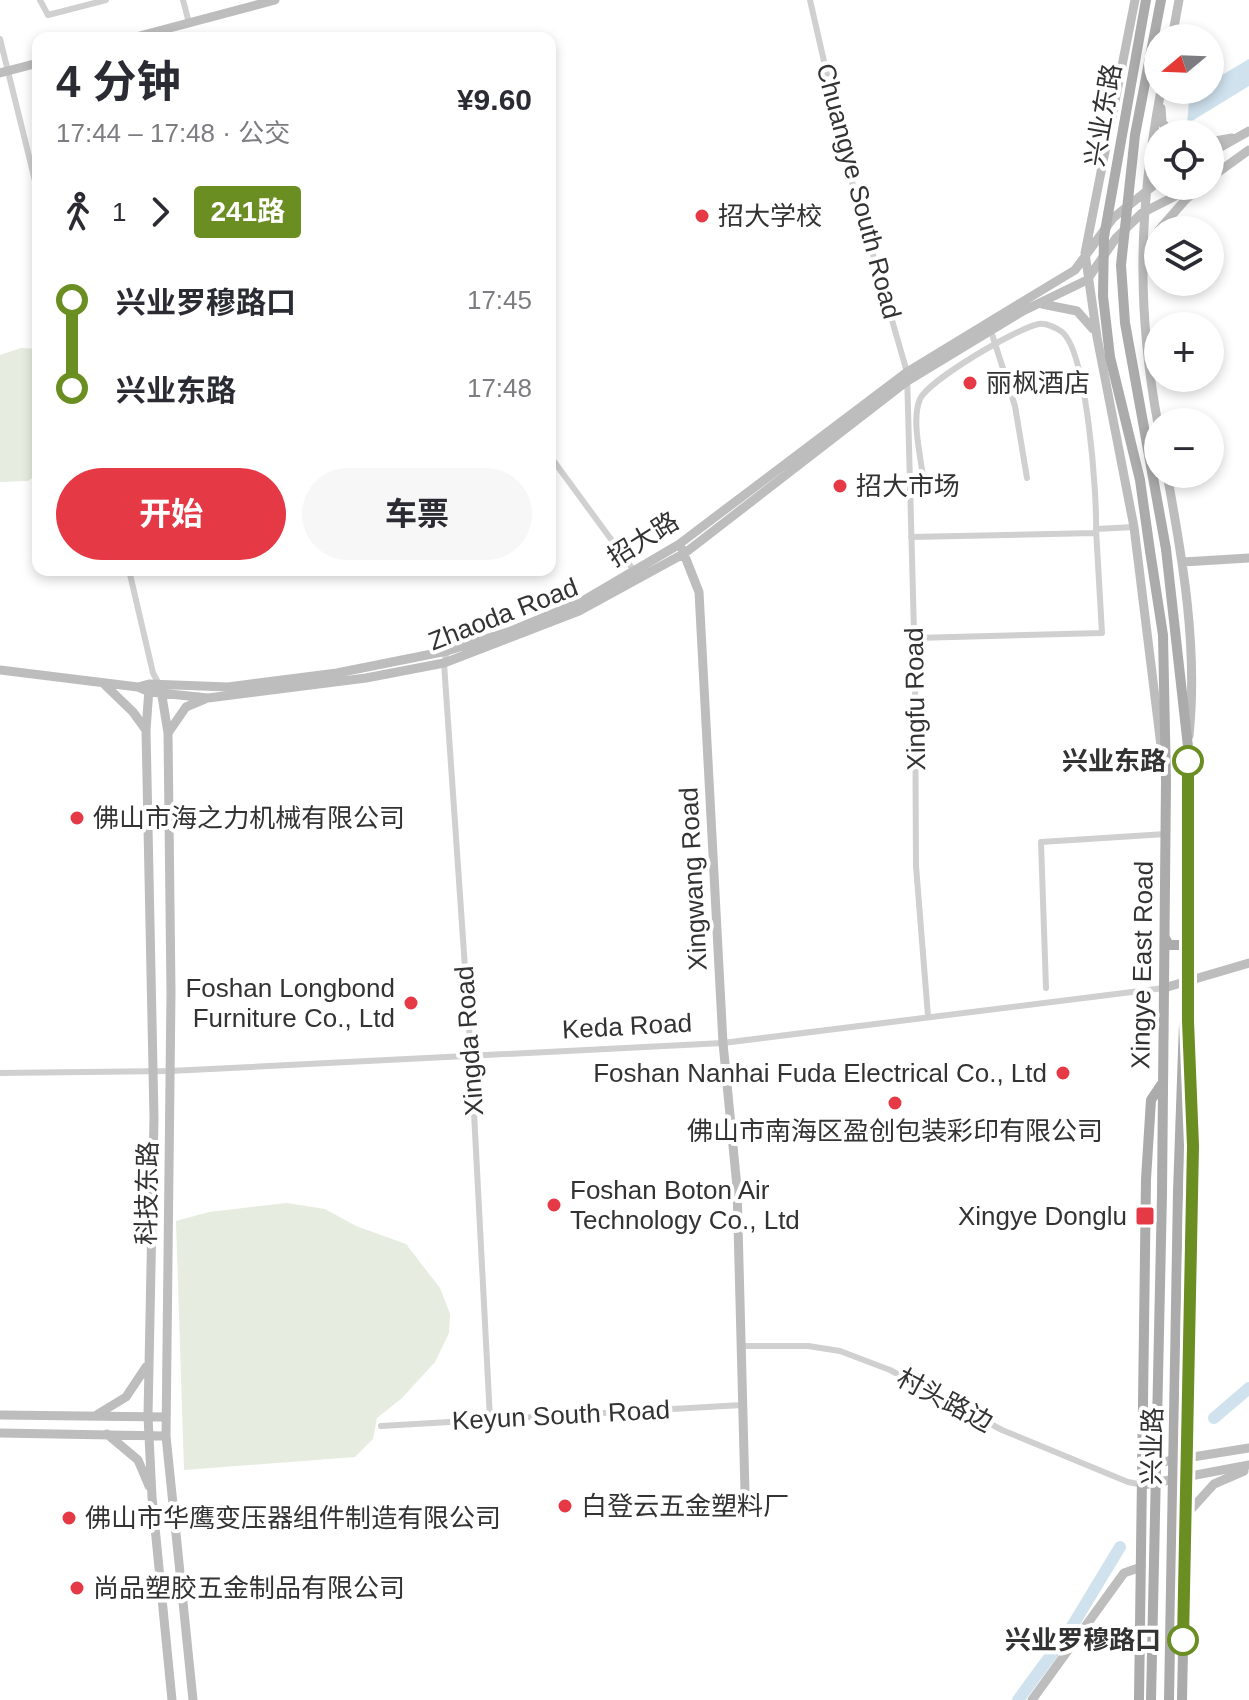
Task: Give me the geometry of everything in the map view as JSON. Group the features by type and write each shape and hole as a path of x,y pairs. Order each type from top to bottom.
{"main road":[{"path":"155,32 275,0"},
{"path":"1135,0 1085,253 1097,337 1134,527 1166,781"},
{"name":"Xingye East Road","path":"1146,0 1104,237 1103,296 1110,357 1140,480 1163,635 1165,938 1151,1700"},
{"path":"1161,0 1135,135 1121,265 1125,323 1166,549 1188,747 1191,935 1188,1021 1193,1146 1182,1700"},
{"path":"1175,24 1179,0"},
{"path":"4,72 32,65"},
{"path":"1224,145 1249,131"},
{"path":"1224,140 1239,137"},
{"path":"1224,169 1249,150"},
{"path":"1224,163 1229,165"},
{"path":"989,326 1075,270 1113,218 1144,190"},
{"name":"兴业东路","path":"1144,190 1141,273 1156,408"},
{"path":"1089,277 1116,238 1142,213 1168,200"},
{"path":"1172,216 1185,200"},
{"path":"1141,273 1144,266"},
{"name":"Zhaoda Road","path":"0,670 29,670 208,698 280,691 444,663 579,611 682,549 907,377 989,326 1089,277"},
{"path":"1023,311 1042,304 1077,311 1089,321 1097,337"},
{"path":"1170,488 1183,562 1194,686 1188,747"},
{"name":"招大路","path":"161,690 228,687 337,673 447,651 511,631 581,602 682,549"},
{"name":"Xingwang Road","path":"682,549 699,592 723,1043 737,1187 745,1492"},
{"path":"1183,562 1249,558"},
{"path":"103,683 133,712 146,730"},
{"path":"146,688 153,1071 148,1416 152,1497 172,1700"},
{"name":"科技东路","path":"161,690 168,733 170,1071 166,1436 193,1700"},
{"path":"168,733 186,707 208,698"},
{"path":"1165,938 1169,945 1181,945 1191,935"},
{"name":"Keda Road","path":"1164,988 1249,963"},
{"name":"兴业路","path":"1169,1700 1181,1025 1188,1021"},
{"path":"1139,1700 1146,1179 1151,1100 1162,1083"},
{"path":"95,1416 126,1397 148,1364"},
{"path":"0,1415 166,1417"},
{"path":"0,1433 166,1436"},
{"path":"107,1434 138,1460 152,1497"},
{"path":"1143,1465 1249,1448"},
{"path":"1143,1485 1249,1467"},
{"path":"1185,1516 1214,1484 1249,1467"},
{"path":"1032,1700 1124,1573 1141,1567"}],"street":[{"path":"40,0 48,15 106,0"},
{"path":"183,0 189,23"},
{"name":"Chuangye South Road","path":"810,0 850,175 907,377"},
{"path":"0,39 4,72 32,172"},
{"path":"915,638 1102,633 1094,462 1070,341 1064,333 1039,324 996,345 935,382 921,397 917,410 923,478"},
{"path":"989,326 1015,406 1027,478"},
{"name":"Xingfu Road","path":"907,377 915,638 916,866 928,1016"},
{"path":"556,464 635,572"},
{"path":"911,537 1134,527"},
{"path":"130,576 153,673 161,690"},
{"name":"Xingda Road","path":"447,651 444,663 471,1055 490,1419"},
{"path":"146,688 153,673"},
{"path":"1046,988 1041,842 1166,834"},
{"name":"Keda Road","path":"0,1073 170,1071 723,1043 1164,988"},
{"name":"村头路边","path":"740,1346 808,1346 840,1351 890,1370 1002,1430 1128,1482 1143,1485"},
{"name":"Keyun South Road","path":"381,1426 742,1405"}],"shaded area":[{"path":"21,348 32,349 32,478 28,481 0,482 0,355"},
{"path":"287,1203 325,1209 356,1226 406,1244 440,1288 450,1314 449,1333 435,1362 402,1398 377,1418 373,1439 355,1457 184,1470 176,1221 209,1212"}],"water":[{"path":"1249,59 1249,86 1224,101 1224,74"},
{"path":"1189,104 1220,104 1194,120 1187,120"}],"waterway":[{"path":"1214,1418 1249,1388"},
{"path":"1018,1700 1071,1628 1120,1547"}],"bus line":[{"name":"241路","path":"1183,1640 1193,1146 1188,1021 1191,935 1188,761"}],"place":[{"name":"招大学校","path":"702,216"},
{"name":"丽枫酒店","path":"970,383"},
{"name":"招大市场","path":"840,486"},
{"name":"兴业东路","path":"1188,761"},
{"name":"佛山市海之力机械有限公司","path":"77,818"},
{"name":"Foshan Longbond Furniture Co., Ltd","path":"411,1003"},
{"name":"Foshan Nanhai Fuda Electrical Co., Ltd","path":"1063,1073"},
{"name":"佛山市南海区盈创包装彩印有限公司","path":"895,1103"},
{"name":"Foshan Boton Air Technology Co., Ltd","path":"554,1205"},
{"name":"Xingye Donglu","path":"1145,1216"},
{"name":"白登云五金塑料厂","path":"565,1506"},
{"name":"佛山市华鹰变压器组件制造有限公司","path":"69,1518"},
{"name":"尚品塑胶五金制品有限公司","path":"77,1588"},
{"name":"兴业罗穆路口","path":"1183,1640"}]}
